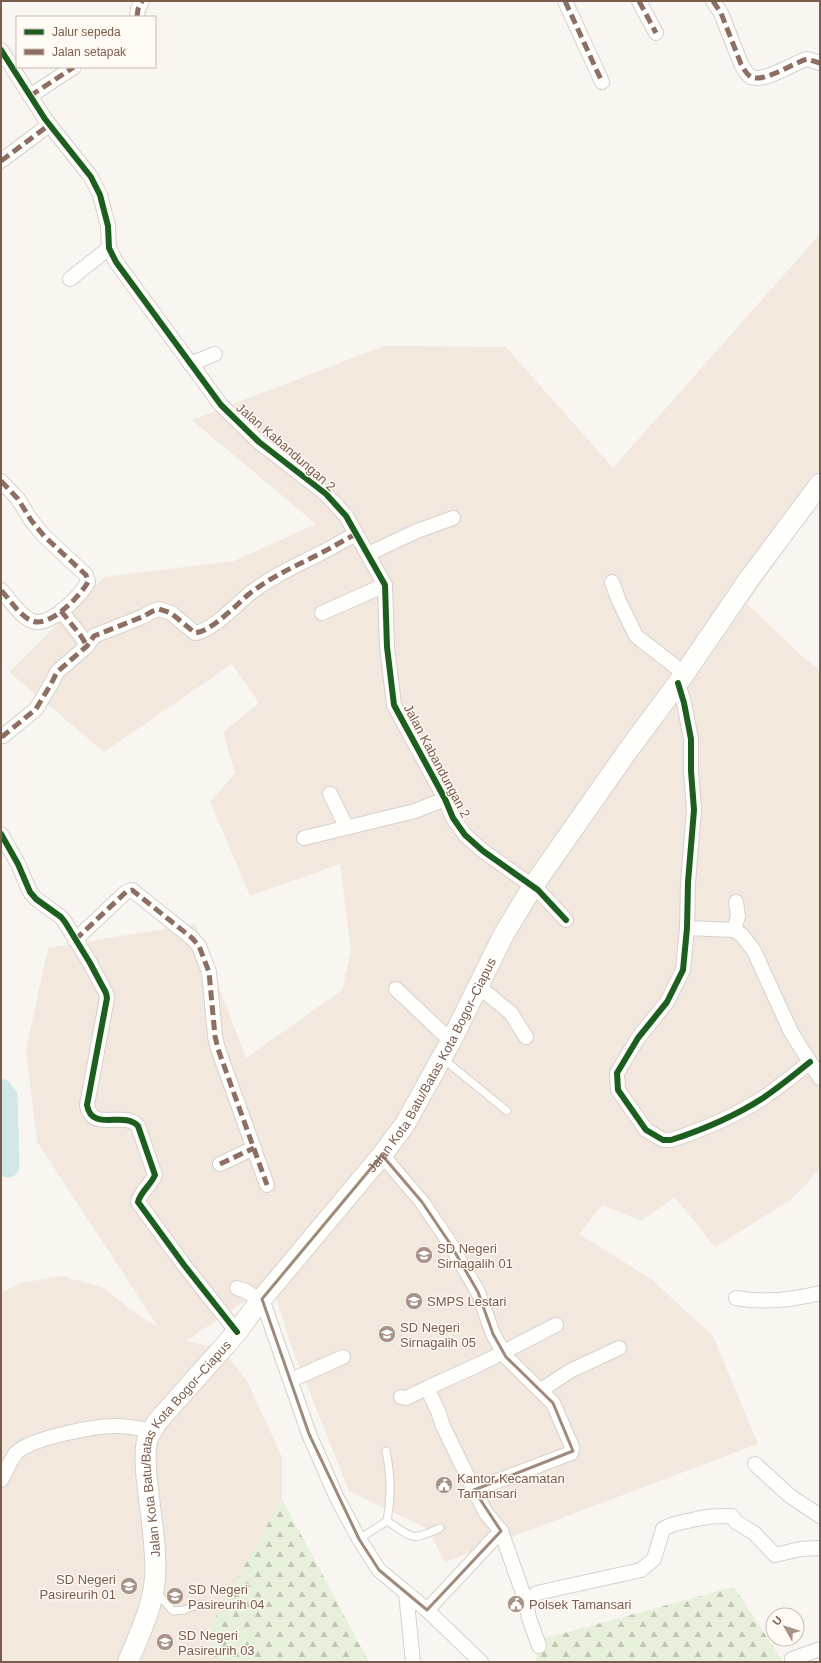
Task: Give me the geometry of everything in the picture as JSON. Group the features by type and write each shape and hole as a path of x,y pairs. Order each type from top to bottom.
{"main road":[{"name":"Jalan Kota Batu/Batas Kota Bogor–Ciapus","path":"128,1662 144,1624 154,1590 156,1555 146,1476 146,1450 148,1439 152,1431 237,1332 261,1300 382,1155 405,1124 447,1049 504,934 532,886 629,749 682,678 747,582 820,484"}],"street":[{"path":"137,16 138,9 142,1"},
{"path":"565,1 602,82"},
{"path":"639,1 656,32"},
{"path":"713,1 721,13 745,72 751,77 765,77 807,59 820,63"},
{"name":"Jalan Kabandungan 2","path":"1,50 49,124 91,178 100,195 108,226 109,248 126,276 190,364 221,405 259,442 326,494 346,516 385,585 387,647 394,705 445,799 453,818 465,835 482,851 538,890 566,920"},
{"path":"30,96 72,68"},
{"path":"1,161 49,124"},
{"path":"70,279 109,248"},
{"path":"190,364 215,354"},
{"path":"1,481 18,499 31,520 44,536 86,575 88,582 84,589 61,611 48,620 34,622 25,617 1,590"},
{"path":"368,554 417,530 454,518"},
{"path":"2,736 36,709 57,672 87,646 94,636 142,617 153,610 159,609 171,613 195,633 200,632 276,575 356,534"},
{"path":"612,582 634,633 682,678 684,703 691,739 691,771 694,810 683,970 667,1002 638,1038 617,1073 618,1090 646,1130 663,1140 671,1140 719,1121 762,1099 810,1062"},
{"path":"322,613 385,585"},
{"path":"61,611 87,646"},
{"path":"330,794 346,826"},
{"path":"304,838 346,826 415,811 445,799"},
{"path":"1,834 18,864 30,892 36,899 61,917 90,963 107,998 87,1105 90,1114 99,1120 129,1120 135,1122 138,1126 155,1175 153,1180 139,1197 138,1202 184,1265 237,1332"},
{"path":"75,940 126,892 132,890 197,943 209,972 215,1036 218,1049 267,1185"},
{"path":"734,930 738,916 736,902"},
{"path":"687,928 734,930 742,935 754,951 791,1032 820,1078"},
{"path":"478,986 492,996 510,1013 526,1037"},
{"path":"396,989 447,1049"},
{"path":"220,1164 254,1148"},
{"path":"382,1155 422,1202 449,1242 478,1292 493,1334 503,1352 522,1374 541,1390 553,1403 572,1448 572,1452 556,1460 474,1490"},
{"path":"237,1288 261,1300 291,1380 309,1434 336,1496 359,1538 379,1570 427,1610 481,1662"},
{"path":"736,1298 755,1302 772,1301 820,1293"},
{"path":"401,1396 406,1398 556,1325"},
{"path":"541,1390 570,1371 619,1348"},
{"path":"291,1380 342,1357"},
{"path":"427,1388 438,1411 443,1426 474,1490 486,1513 501,1531 526,1602 529,1618 539,1646"},
{"path":"1,1480 16,1454 24,1447 73,1430 118,1426 152,1431"},
{"path":"755,1464 790,1496 820,1516"},
{"path":"526,1602 537,1593 641,1570 654,1559 662,1529 673,1523 701,1517 732,1516 736,1522 754,1533 775,1555 800,1549 820,1548"},
{"path":"427,1610 501,1531"},
{"path":"406,1593 412,1662"},
{"path":"792,1659 820,1649"}],"lane":[{"path":"447,1049 507,1111"},
{"path":"359,1538 387,1521 391,1499 391,1484 386,1451"},
{"path":"387,1521 410,1536 417,1538 440,1528"},
{"path":"154,1590 173,1611 184,1610 199,1604"}],"highlighted area":[{"path":"382,1155 422,1202 449,1242 478,1292 493,1334 506,1357 553,1403 573,1451 474,1490 501,1531 427,1610 379,1570 359,1539 309,1434 262,1299"}],"shaded area":[{"path":"820,234 820,497 747,604 805,659 820,670 820,1169 792,1199 715,1247 675,1197 641,1221 602,1205 579,1234 651,1279 713,1336 758,1444 445,1562 428,1529 349,1491 290,1343 272,1283 186,1341 222,1349 247,1381 282,1457 282,1499 291,1537 243,1662 1,1662 1,1293 20,1283 62,1276 104,1288 132,1311 159,1328 37,1142 26,1050 48,948 195,924 246,1058 342,990 351,951 340,864 250,896 210,802 235,773 223,732 259,703 232,664 104,752 9,672 104,577 234,561 316,524 192,420 384,346 506,347 613,468"}],"green space":[{"path":"282,1499 369,1662 217,1662 206,1634"},
{"path":"734,1587 765,1634 765,1647 773,1647 783,1662 536,1662 538,1640"}],"waterway":[{"path":"1,1090 6,1096 8,1166"}],"marked path":[{"path":"137,16 138,9 142,1"},
{"path":"565,1 602,82"},
{"path":"639,1 656,33"},
{"path":"713,1 721,13 741,64 746,73 751,77 757,78 771,75 807,59 820,63"},
{"path":"30,96 72,68"},
{"path":"1,161 49,125"},
{"path":"1,481 18,499 31,520 44,536 86,575 88,582 72,602 64,609 47,620 39,622 32,621 23,615 1,590"},
{"path":"1,735 3,736 36,709 57,672 87,646 94,636 159,609 171,613 195,633 202,631 216,623 249,594 266,582 356,534"},
{"path":"61,611 87,646"},
{"path":"75,940 126,892 132,890 192,938 199,946 209,972 215,1036 218,1049 267,1185"},
{"path":"220,1164 254,1148"}],"cycle path":[{"path":"1,50 45,119 91,177 100,195 108,226 109,248 116,262 221,405 259,442 326,494 346,516 385,585 387,647 394,705 445,799 453,818 465,835 483,851 538,890 566,920"},
{"path":"678,683 684,703 691,739 691,771 694,810 683,970 667,1002 638,1038 617,1073 618,1090 646,1130 663,1140 671,1140 695,1132 752,1105 775,1090 810,1062"},
{"path":"1,834 18,864 30,892 36,899 61,917 65,922 106,993 107,998 87,1105 90,1113 95,1118 102,1120 125,1120 138,1126 155,1175 139,1198 138,1202 184,1265 237,1332"}],"place":[{"name":"SD Negeri Sirnagalih 01","path":"424,1255"},
{"name":"SMPS Lestari","path":"414,1301"},
{"name":"SD Negeri Sirnagalih 05","path":"387,1334"},
{"name":"Kantor Kecamatan Tamansari","path":"444,1485"},
{"name":"SD Negeri Pasireurih 01","path":"129,1586"},
{"name":"SD Negeri Pasireurih 04","path":"175,1596"},
{"name":"Polsek Tamansari","path":"516,1604"},
{"name":"SD Negeri Pasireurih 03","path":"165,1642"}]}
